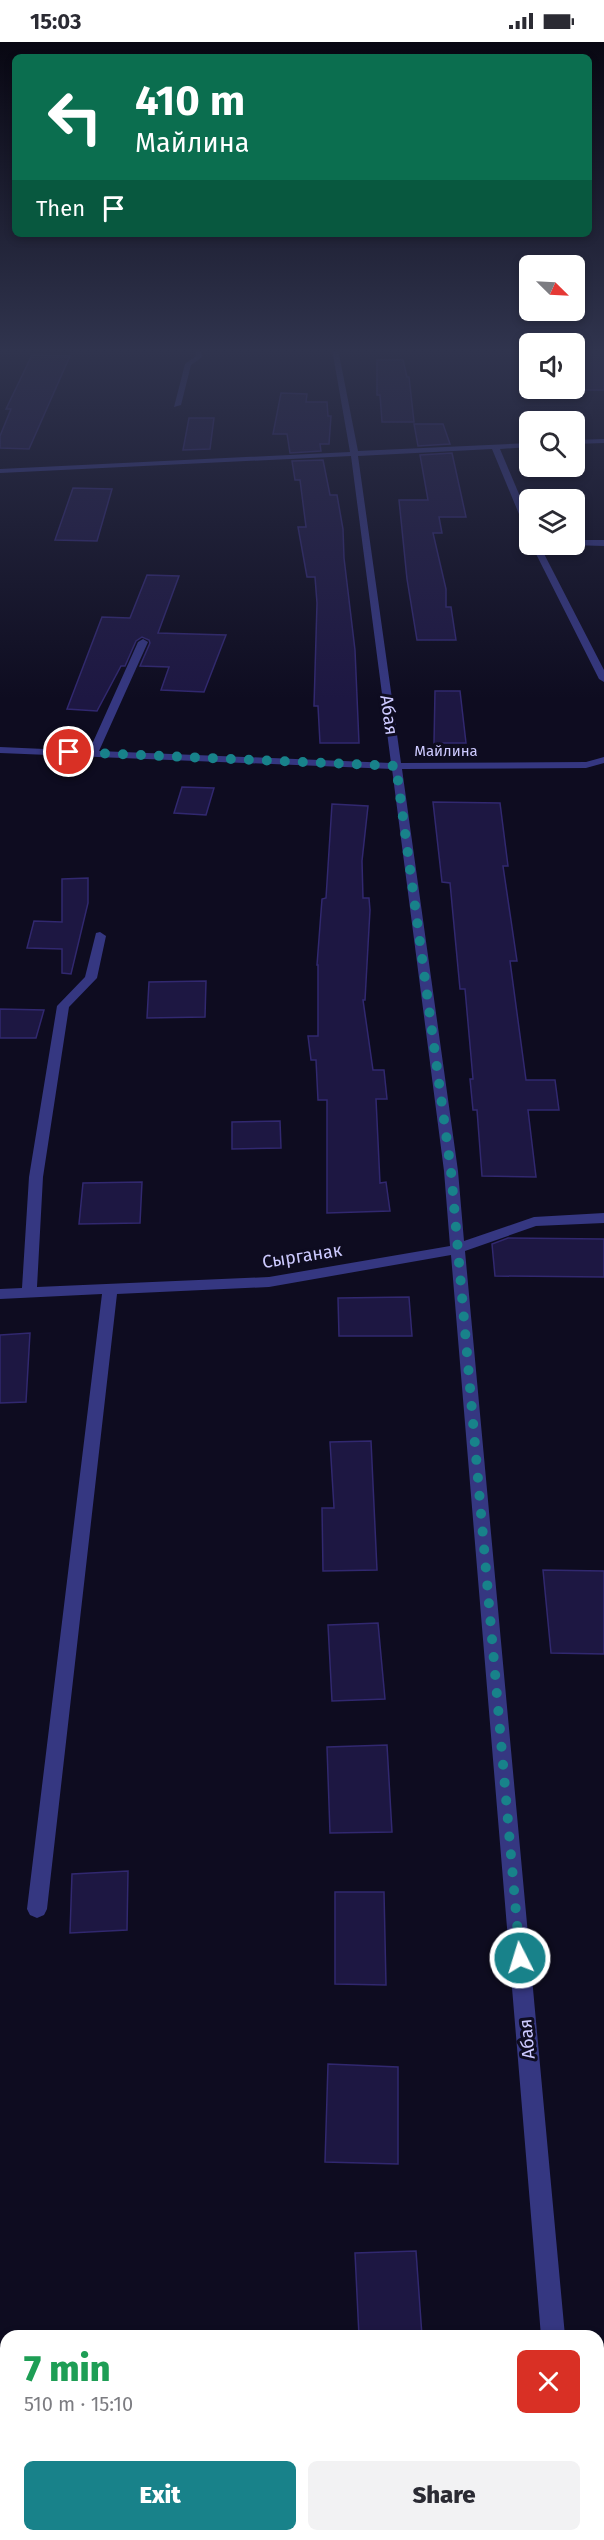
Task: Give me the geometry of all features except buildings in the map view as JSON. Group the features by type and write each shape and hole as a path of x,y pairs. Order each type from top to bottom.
{"street":[{"path":"0,471 101,466"},
{"name":"Абая","path":"356,466 451,1171 552,2330"},
{"path":"503,466 519,505"},
{"path":"585,543 604,543"},
{"path":"541,555 604,679"},
{"path":"93,753 143,642"},
{"name":"Майлина","path":"0,750 396,766 586,765 604,760"},
{"path":"29,1293 36,1177 63,1006 91,978 100,936"},
{"name":"Сырганак","path":"0,1294 270,1282 458,1249 534,1222 604,1218"},
{"path":"37,1909 110,1290"}],"route":[{"path":"69,752 396,766 451,1171 520,1958"}]}
